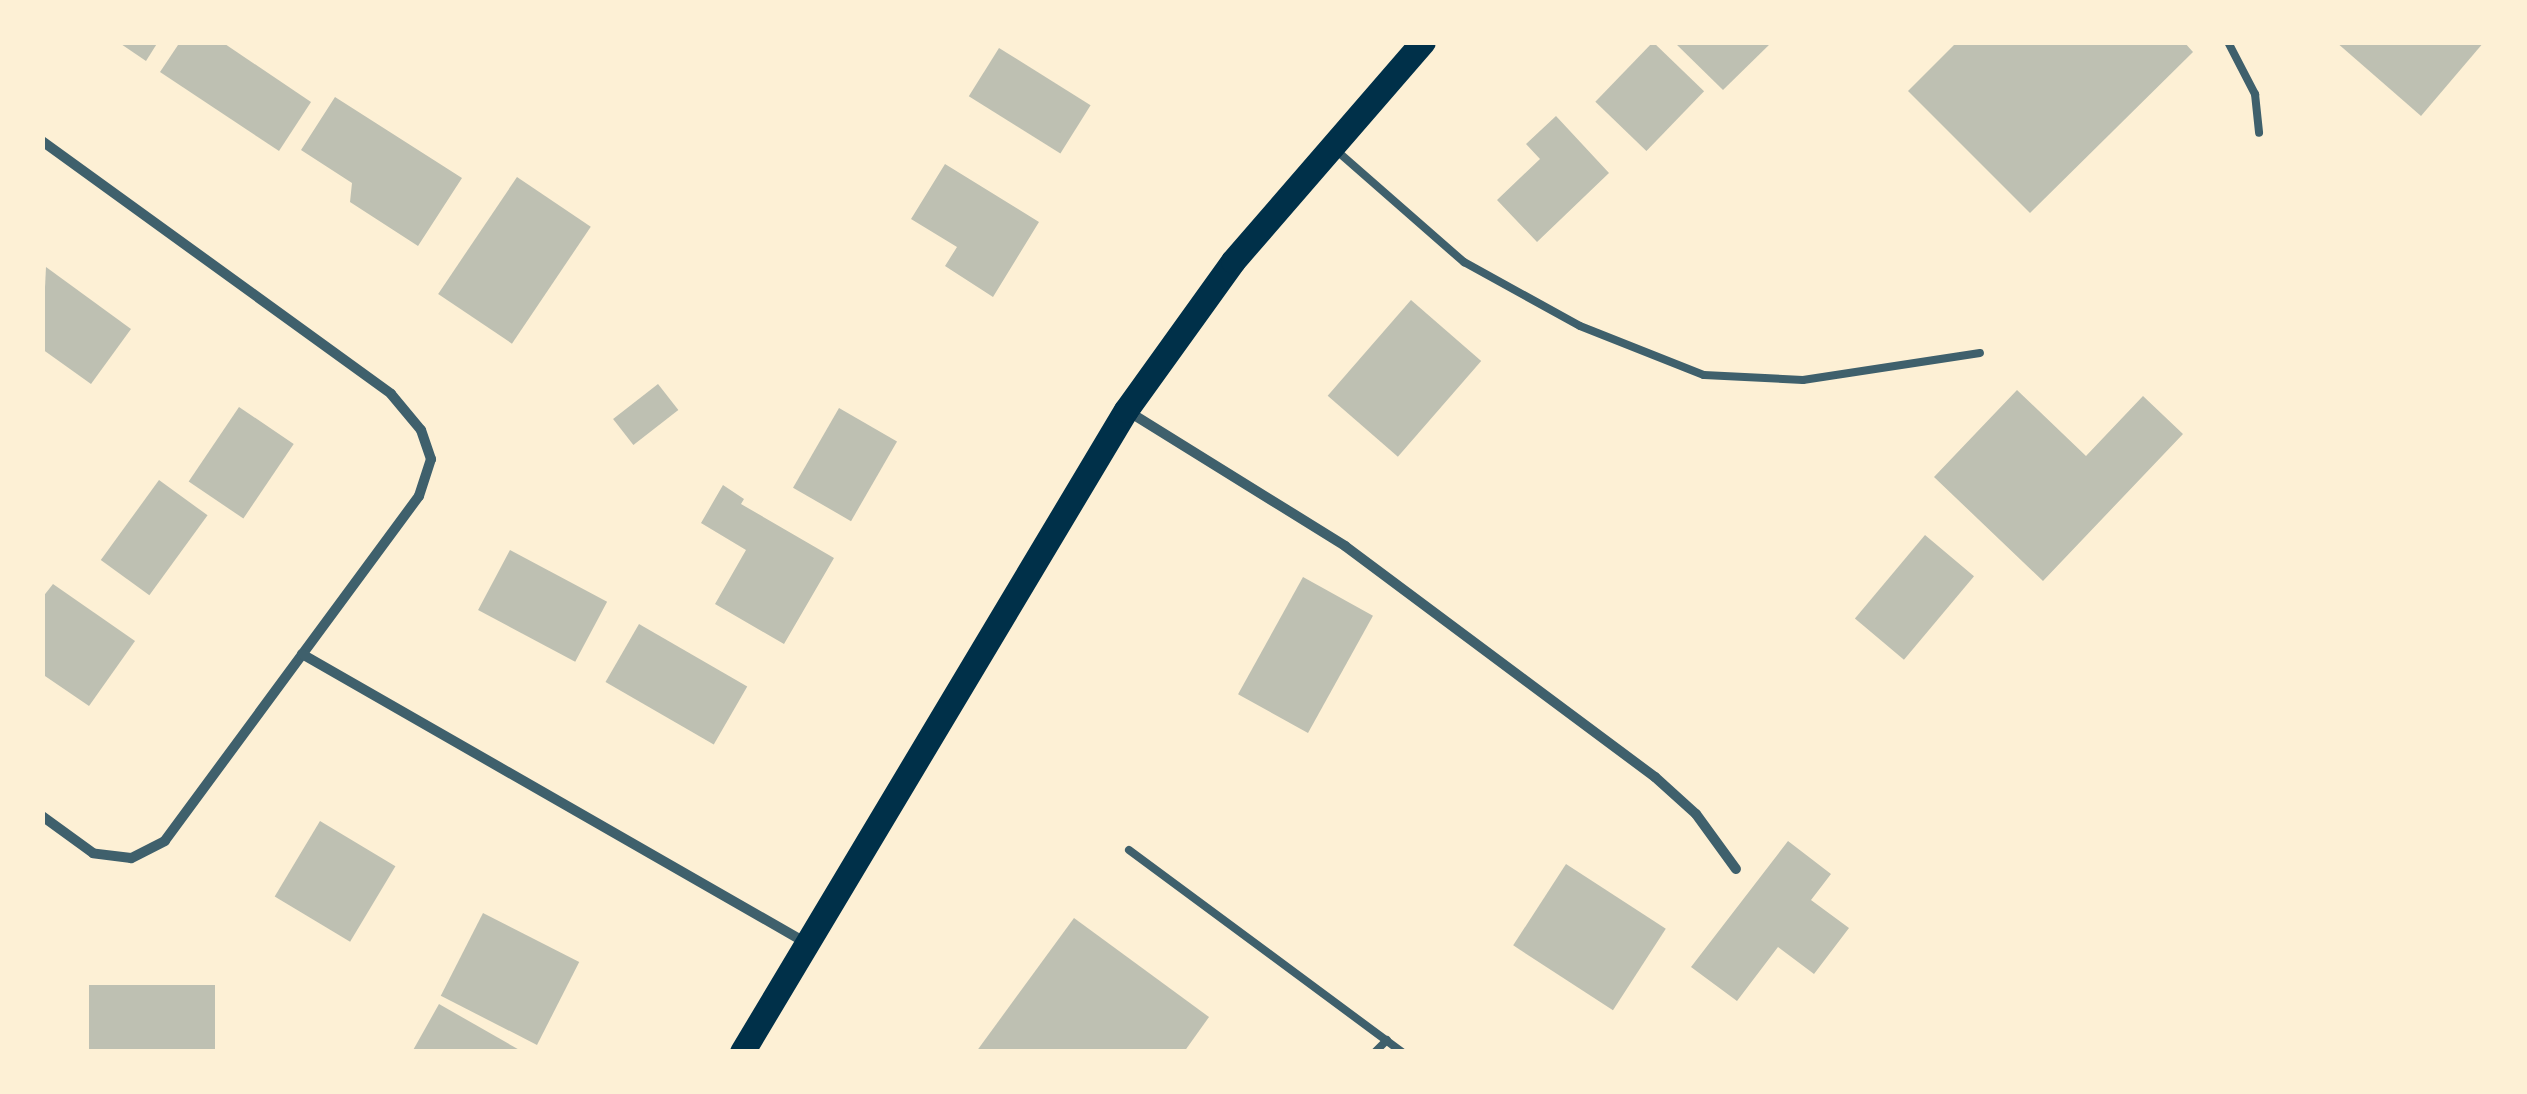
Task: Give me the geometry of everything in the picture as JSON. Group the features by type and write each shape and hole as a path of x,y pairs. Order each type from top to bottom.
{"main road":[{"path":"742,1052 804,941 1126,410 1233,262 1330,144 1423,42"}],"street":[{"path":"42,141 391,394 421,430 431,458 420,496 165,841 131,858 93,853 42,816"},
{"path":"1126,410 1345,546 1655,777 1696,814 1736,869"},
{"path":"302,654 804,941"}],"lane":[{"path":"2228,42 2254,94 2259,132"},
{"path":"1330,144 1464,262 1580,326 1704,376 1803,380 1980,353"},
{"path":"1129,850 1402,1052"},
{"path":"1375,1052 1387,1040"}],"building":[{"path":"118,42 158,42 146,61"},
{"path":"180,42 222,42 311,102 279,151 160,72"},
{"path":"1653,42 1704,91 1646,151 1595,102"},
{"path":"1674,42 1772,42 1723,90"},
{"path":"1957,42 2184,42 2193,52 2030,213 1908,91"},
{"path":"2336,42 2484,42 2421,116"},
{"path":"999,48 1091,105 1060,154 969,96"},
{"path":"335,97 462,178 418,246 350,202 352,183 301,150"},
{"path":"1556,116 1609,173 1537,242 1497,200 1540,159 1526,144"},
{"path":"945,164 1039,222 993,297 945,266 957,247 911,219"},
{"path":"517,177 591,227 512,344 438,294"},
{"path":"46,267 131,329 91,384 42,349"},
{"path":"1411,300 1481,361 1398,457 1328,396"},
{"path":"658,384 678,410 633,445 613,419"},
{"path":"2017,390 2086,456 2143,396 2183,434 2043,581 1934,477"},
{"path":"239,407 294,444 243,519 189,482"},
{"path":"839,408 897,442 851,521 793,488"},
{"path":"159,480 208,515 149,595 101,560"},
{"path":"723,485 744,499 741,504 834,558 784,644 715,604 746,550 701,523"},
{"path":"1925,535 1974,576 1904,660 1855,618"},
{"path":"510,550 607,602 575,662 478,610"},
{"path":"1303,577 1373,616 1308,733 1238,694"},
{"path":"53,584 135,641 89,706 42,674 42,598"},
{"path":"639,624 747,686 714,745 606,682"},
{"path":"320,821 395,866 350,942 275,896"},
{"path":"1788,841 1831,874 1811,900 1849,928 1814,974 1778,947 1737,1001 1691,967"},
{"path":"1566,864 1666,929 1613,1010 1513,945"},
{"path":"483,913 579,962 537,1045 441,996"},
{"path":"1074,918 1209,1017 1184,1052 976,1052"},
{"path":"89,985 215,985 215,1052 89,1052"},
{"path":"439,1004 523,1052 412,1052"}]}
